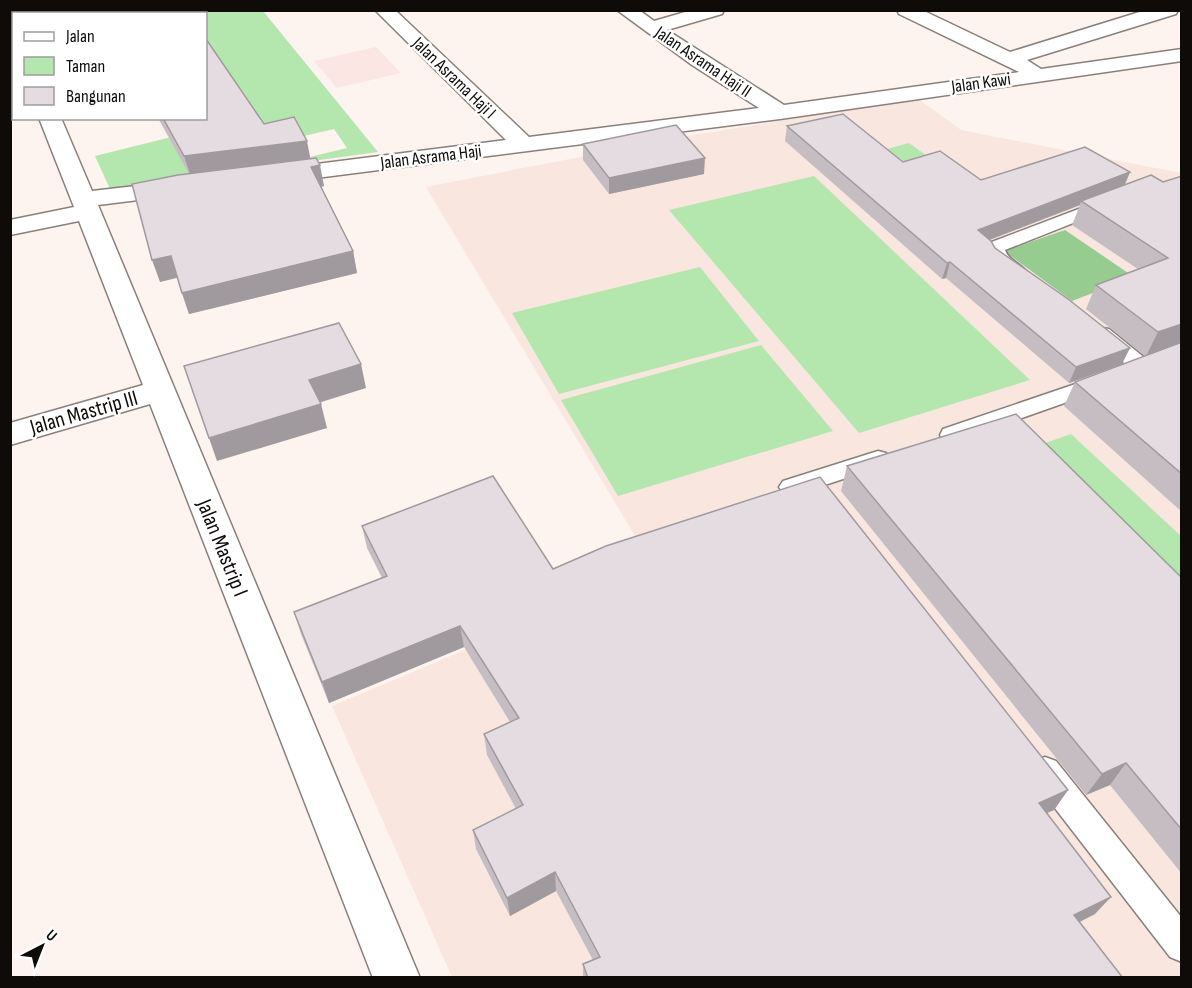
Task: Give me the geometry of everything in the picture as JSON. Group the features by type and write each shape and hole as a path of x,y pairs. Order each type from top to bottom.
{"street":[{"name":"Jalan Asrama Haji I","path":"384,10 524,145"},
{"name":"Jalan Asrama Haji II","path":"626,10 699,62 780,112"},
{"path":"651,28 715,10"},
{"path":"906,10 1040,75"},
{"path":"1009,59 1171,10 1182,14"},
{"path":"1085,14 1112,26"},
{"name":"Jalan Kawi","path":"780,112 1182,55"},
{"name":"Jalan Asrama Haji","path":"257,178 780,112"},
{"name":"Jalan Mastrip I","path":"51,120 158,391 397,978"},
{"path":"10,228 85,206 198,185"},
{"name":"Jalan Mastrip III","path":"10,434 158,391"}],"lane":[{"path":"1032,282 998,258 996,247 1126,196"},
{"path":"1089,323 1143,367"},
{"path":"928,442 1182,354"},
{"path":"765,495 823,489 895,453"},
{"path":"1030,752 1182,945"}],"shaded area":[{"path":"376,47 401,73 337,88 314,61"},
{"path":"917,98 961,130 1181,173 1181,977 452,977 332,706 569,606 644,551 426,187 694,135"}],"green space":[{"path":"99,10 263,11 378,152 110,189 95,156 220,125 207,55 207,12 100,12","holes":["334,129 347,148 281,164 269,144"]},
{"path":"909,143 962,181 939,188 887,149"},
{"path":"814,176 1030,380 859,433 669,210"},
{"path":"1065,230 1134,277 1072,301 1004,251"},
{"path":"700,267 759,341 559,394 512,313"},
{"path":"761,345 833,431 618,496 561,400"},
{"path":"1071,434 1181,536 1181,586 1031,448"}],"building":[{"path":"207,40 264,124 294,117 307,141 184,156 164,120 207,120"},
{"path":"843,114 903,162 940,151 981,180 1085,147 1130,172 978,230 991,241 995,248 1068,299 1130,348 1076,367 950,262 947,263 787,126"},
{"path":"676,125 705,158 609,178 583,144"},
{"path":"316,158 320,165 311,167 353,251 182,293 171,256 152,260 132,184 178,175"},
{"path":"1151,175 1163,182 1182,176 1182,324 1158,332 1096,285 1168,258 1081,201"},
{"path":"339,323 361,364 309,380 321,404 209,438 184,366"},
{"path":"1182,342 1182,474 1075,382"},
{"path":"1016,414 1182,578 1182,830 1126,763 1102,774 847,466"},
{"path":"493,476 553,569 606,546 820,477 1068,790 1039,803 1111,897 1074,915 1123,978 588,978 583,964 600,957 555,872 507,898 473,830 523,805 484,734 519,718 460,626 322,682 294,612 387,576 362,526"}]}
